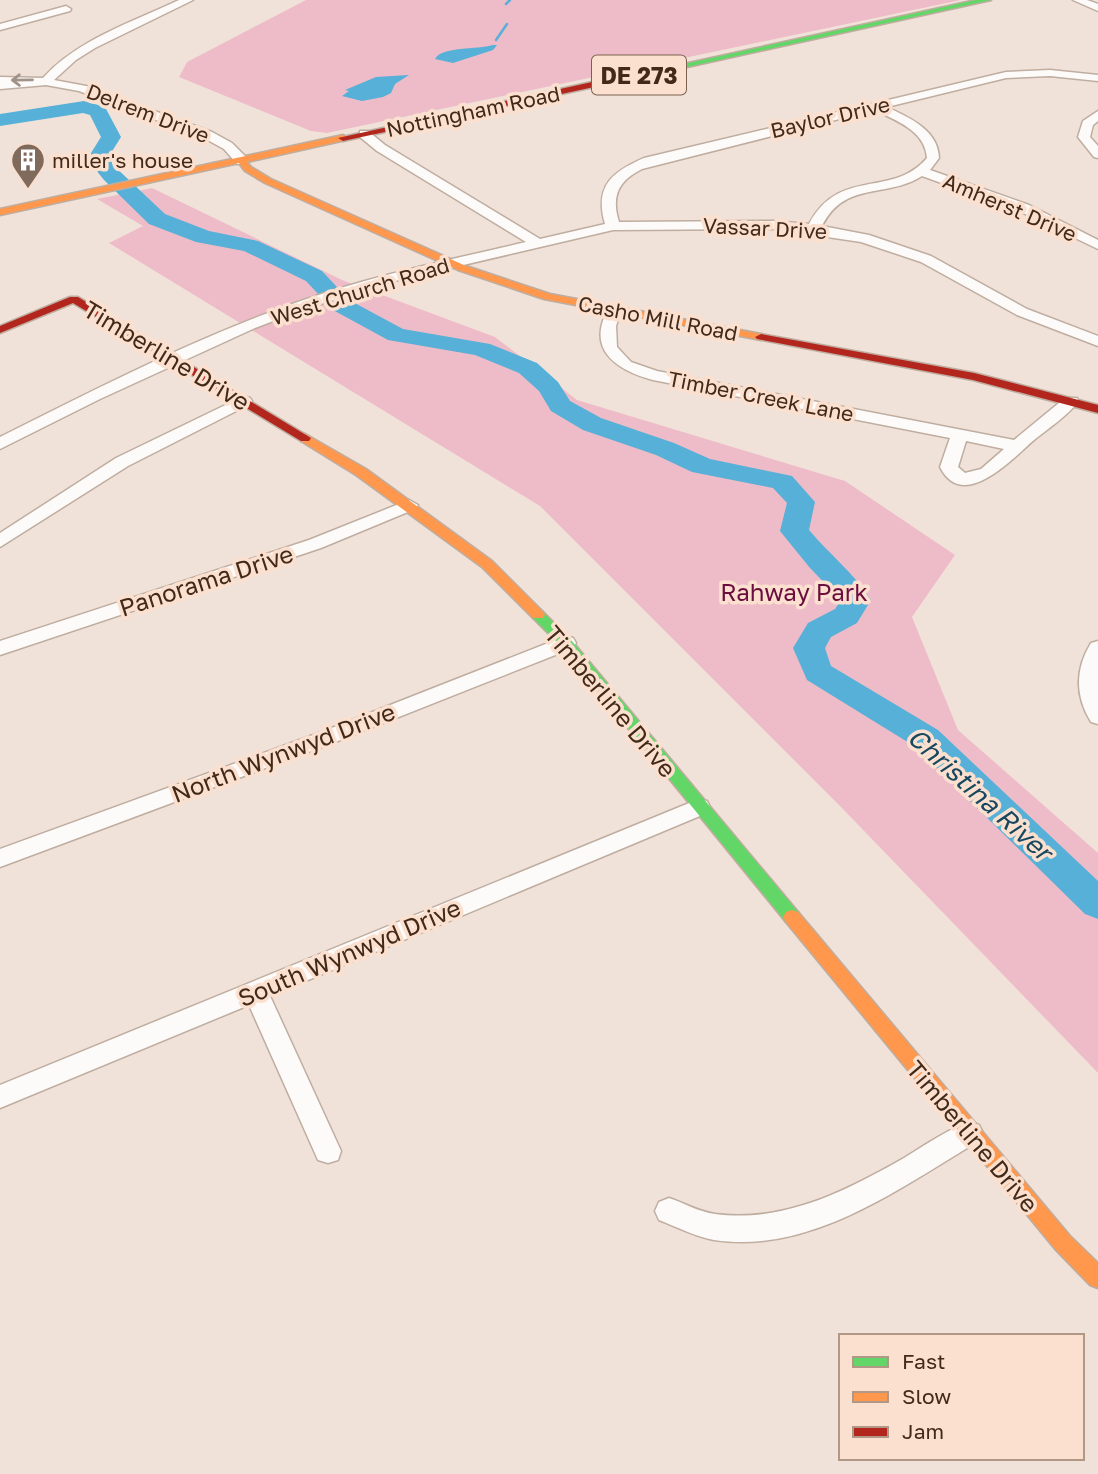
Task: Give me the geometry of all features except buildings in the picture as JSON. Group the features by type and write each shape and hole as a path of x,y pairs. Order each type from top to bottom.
{"street":[{"path":"46,82 55,69 74,56 188,0"},
{"name":"Nottingham Road","path":"0,212 987,0"},
{"path":"1078,0 1098,8"},
{"path":"0,27 66,9"},
{"name":"Baylor Drive","path":"613,226 607,204 609,191 619,177 636,166 676,154 1020,73 1064,73 1098,78"},
{"name":"Delrem Drive","path":"0,83 46,82 82,88 208,135 228,146 242,161"},
{"path":"814,229 828,206 839,197 922,171 933,158 932,142 917,129 876,106"},
{"path":"1098,116 1087,124 1084,137 1098,154"},
{"path":"364,134 381,148 537,243"},
{"name":"Casho Mill Road","path":"242,161 248,169 262,178 451,263 523,290 614,311 974,377 1098,409"},
{"name":"Amherst Drive","path":"922,171 1024,208 1098,245"},
{"name":"Vassar Drive","path":"537,243 613,226 773,225 814,229 864,238 914,254 939,265 1022,312 1098,341"},
{"name":"West Church Road","path":"0,444 70,407 174,359 250,325 318,299 537,243"},
{"name":"Timberline Drive","path":"0,330 74,299 244,401 409,505 487,564 566,643 970,1133 1063,1243 1098,1278"},
{"name":"Timber Creek Lane","path":"614,311 608,326 609,348 616,358 638,371 1017,446"},
{"path":"0,541 122,462 244,401"},
{"path":"959,435 949,467 951,473 963,479 978,478 1070,401"},
{"name":"Panorama Drive","path":"0,648 324,541 409,505"},
{"name":"North Wynwyd Drive","path":"0,858 331,736 566,643"},
{"path":"1098,648 1088,673 1088,689 1098,718"},
{"name":"South Wynwyd Drive","path":"0,1097 11,1095 699,807"},
{"path":"255,991 328,1151"},
{"path":"669,1211 714,1227 778,1227 843,1204 970,1133"}],"green space":[{"path":"306,0 961,0 327,133 311,131 179,77 187,62"},
{"name":"Rahway Park","path":"152,188 342,280 495,337 577,400 845,481 955,555 912,617 958,730 1098,853 1098,1073 839,805 540,506 109,243 143,226 97,199"}],"water":[{"path":"497,45 493,50 453,63 435,59 452,50"},
{"path":"409,75 395,84 391,93 383,97 362,101 342,96 349,91 345,90 376,77"}],"waterway":[{"path":"506,4 510,0"},
{"path":"496,40 507,24"},
{"name":"Christina River","path":"0,120 84,107 98,111 111,137 101,153 102,165 157,219 204,237 250,246 314,276 341,305 397,335 481,349 528,368 549,387 560,406 592,424 665,449 702,466 782,482 801,502 794,531 820,562 846,585 856,600 846,616 819,630 809,648 818,672 926,738 1098,904"}],"traffic: fast":[{"path":"642,74 987,0"},
{"path":"538,615 566,643 792,917"}],"traffic: slow":[{"path":"0,212 343,138"},
{"path":"242,161 248,169 268,181 462,268 548,297 761,337"},
{"path":"305,438 361,472 487,564 538,615"},
{"path":"792,917 1063,1243 1098,1278"}],"traffic: jam":[{"path":"343,138 642,74"},
{"path":"0,330 74,299 305,438"},
{"path":"761,337 974,377 1098,409"}],"place":[{"name":"miller's house","path":"28,190"}]}
